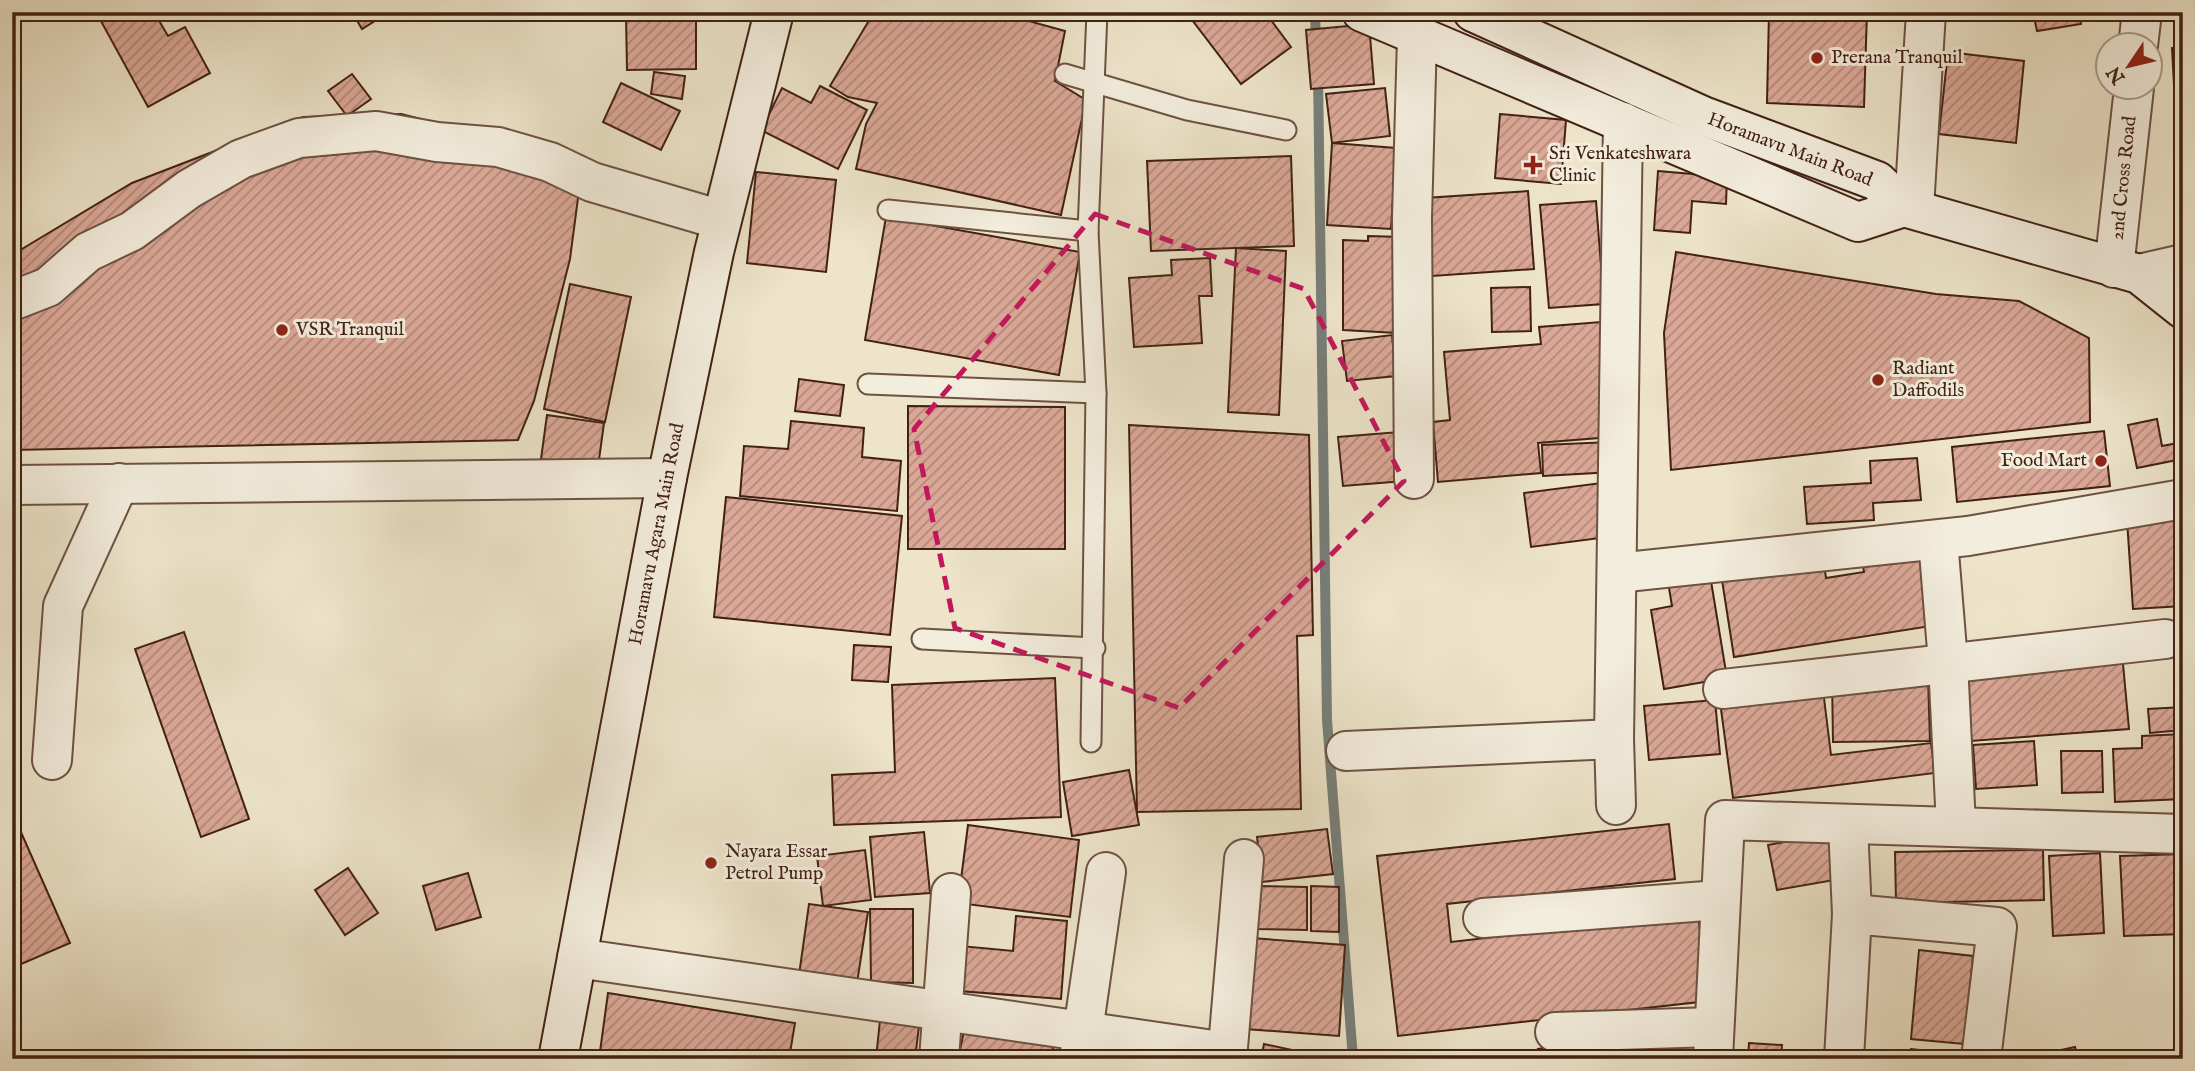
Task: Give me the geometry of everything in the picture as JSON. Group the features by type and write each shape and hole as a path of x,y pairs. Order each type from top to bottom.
{"street":[{"name":"Horamavu Agara Main Road","path":"558,1059 667,478 721,220 774,12"},
{"path":"1362,12 1858,222 1909,208 1926,12"},
{"name":"Horamavu Main Road","path":"1473,12 1703,116 1877,181 1909,208 2127,271 2183,309"},
{"path":"2139,32 2141,12"},
{"path":"1414,479 1412,217 1417,37"},
{"name":"2nd Cross Road","path":"2127,271 2133,102"},
{"path":"1616,806 1614,739 1623,122"},
{"path":"12,301 48,287 88,252 132,230 189,189 231,165 299,138 376,131 437,142 498,147 550,162 592,182 721,220"},
{"path":"2127,271 2183,264"},
{"path":"12,485 667,478"},
{"path":"52,760 64,606 119,483"},
{"path":"1617,573 1938,540 2183,499"},
{"path":"1938,540 1948,662 1956,826"},
{"path":"1723,688 2165,639"},
{"path":"1346,751 1614,739"},
{"path":"1555,1032 1713,1043 1725,820 2183,834"},
{"path":"1844,1059 1852,914 1848,825"},
{"path":"577,958 943,1012 1081,1045 1227,1055 1244,859"},
{"path":"1081,1045 1106,872"},
{"path":"939,1059 951,892"},
{"path":"1483,918 1719,900"},
{"path":"1852,914 1997,927 1981,1059"}],"lane":[{"path":"1091,742 1095,648 1096,393 1088,231 1097,12"},
{"path":"1065,74 1094,85 1187,110 1286,130"},
{"path":"888,210 1088,231"},
{"path":"868,384 1096,393"},
{"path":"922,639 1095,648"}],"highlighted area":[{"path":"1095,214 1304,289 1404,481 1179,708 955,628 914,429"}],"building":[{"path":"96,12 154,12 168,36 185,27 210,73 148,107"},
{"path":"352,12 389,12 362,29"},
{"path":"653,12 696,12 696,69 627,70 626,15 653,15"},
{"path":"874,12 996,12 1065,31 1055,81 1086,100 1061,215 856,169 866,124 877,103 848,97 830,86"},
{"path":"1186,12 1265,12 1291,47 1241,84"},
{"name":"Prerana Tranquil","path":"1769,12 1867,12 1864,107 1767,103"},
{"path":"2033,12 2079,12 2081,24 2037,31"},
{"path":"1369,24 1374,84 1311,89 1306,30"},
{"path":"2172,48 2183,48 2183,216 2181,216"},
{"path":"1948,52 2024,61 2016,143 1939,134"},
{"path":"654,72 685,76 682,99 651,94"},
{"path":"352,74 371,99 347,116 328,91"},
{"path":"621,83 680,111 661,150 603,122"},
{"path":"820,86 867,110 838,169 761,130 782,88 811,103"},
{"path":"1385,88 1390,136 1332,143 1326,94"},
{"name":"VSR Tranquil","path":"401,114 583,160 570,259 534,401 518,440 12,450 12,255 132,183 303,117"},
{"path":"1500,114 1566,120 1561,184 1495,178"},
{"path":"1332,143 1396,148 1391,229 1327,225"},
{"path":"1291,156 1294,246 1151,251 1147,161"},
{"path":"1658,171 1727,177 1726,204 1692,201 1690,233 1654,230"},
{"path":"756,172 836,180 826,272 747,263"},
{"path":"1528,191 1534,269 1432,276 1425,198"},
{"path":"1596,201 1604,304 1549,308 1540,205"},
{"path":"886,217 1080,252 1059,375 865,340"},
{"path":"1368,236 1401,237 1397,333 1343,330 1343,240 1368,241"},
{"path":"1236,248 1286,251 1279,415 1228,412"},
{"name":"Radiant Daffodils","path":"1676,252 1936,294 2019,301 2089,338 2090,422 1671,470 1664,333"},
{"path":"1210,258 1212,296 1199,296 1202,343 1134,347 1129,278 1172,275 1171,260"},
{"path":"570,284 631,297 605,422 544,409"},
{"path":"1530,287 1531,331 1492,332 1491,288"},
{"path":"1601,322 1611,437 1538,443 1541,473 1438,482 1433,422 1450,420 1444,352 1541,344 1539,327"},
{"path":"1392,335 1396,376 1347,381 1342,341"},
{"path":"799,379 844,385 840,416 795,411"},
{"path":"908,406 1065,407 1065,549 908,549"},
{"path":"547,415 604,423 598,467 541,459"},
{"path":"2157,419 2162,446 2183,442 2183,473 2180,473 2177,460 2137,468 2128,425"},
{"path":"791,421 864,428 862,457 901,461 897,511 740,496 744,446 788,449"},
{"path":"1129,425 1309,435 1313,635 1297,636 1301,809 1137,812"},
{"path":"2104,431 2110,486 1957,502 1952,447"},
{"path":"1399,432 1404,481 1343,486 1338,437"},
{"path":"1611,442 1613,472 1543,476 1542,445"},
{"path":"1917,458 1921,500 1873,503 1874,520 1807,524 1804,487 1871,483 1870,461"},
{"path":"1601,483 1608,537 1531,547 1524,493"},
{"path":"726,497 902,516 890,635 714,617"},
{"path":"2183,516 2183,606 2133,609 2127,520"},
{"path":"1921,558 1931,626 1734,657 1722,580 1824,565 1826,578 1864,572 1863,566"},
{"path":"1710,575 1727,678 1664,689 1651,610 1672,606 1668,582"},
{"path":"184,632 249,819 201,837 135,649"},
{"path":"854,645 891,647 888,682 852,680"},
{"path":"2122,653 2129,729 1971,741 1964,665"},
{"path":"1928,677 1930,741 1833,742 1832,678"},
{"path":"1055,678 1061,817 834,825 832,775 895,772 892,685"},
{"path":"1823,690 1831,755 1931,743 1935,773 1733,798 1720,702"},
{"path":"1715,700 1720,754 1649,760 1644,706"},
{"path":"2183,707 2183,730 2150,733 2148,709"},
{"path":"2183,734 2183,799 2115,802 2113,749 2142,748 2142,736"},
{"path":"2034,741 2037,785 1976,789 1973,745"},
{"path":"2061,751 2102,751 2103,792 2062,793"},
{"path":"1129,770 1139,825 1072,836 1063,782"},
{"path":"1669,824 1675,879 1447,904 1451,942 1698,914 1708,1001 1398,1036 1377,856"},
{"path":"968,825 1079,840 1070,917 958,903"},
{"path":"1327,829 1333,874 1262,882 1257,837"},
{"path":"20,830 70,943 12,968 12,833"},
{"path":"924,832 930,893 875,897 870,837"},
{"path":"1837,832 1846,878 1777,890 1768,845"},
{"path":"865,850 871,900 823,906 817,856"},
{"path":"2043,850 2044,900 1896,903 1895,852"},
{"path":"2100,853 2104,933 2053,936 2049,856"},
{"path":"2183,854 2183,934 2124,936 2120,856"},
{"path":"348,868 378,913 345,935 315,890"},
{"path":"468,873 481,917 436,930 423,886"},
{"path":"1255,886 1307,887 1307,930 1255,929"},
{"path":"1311,886 1339,887 1339,932 1311,931"},
{"path":"809,904 868,912 857,983 799,975"},
{"path":"870,909 913,909 913,983 871,982"},
{"path":"1016,916 1067,921 1061,999 959,991 961,946 1013,951"},
{"path":"1251,938 1345,945 1339,1036 1245,1029"},
{"path":"1919,950 1973,956 1964,1044 1911,1039"},
{"path":"608,993 795,1023 789,1059 599,1059"},
{"path":"880,1020 919,1026 915,1059 876,1059"},
{"path":"965,1026 1054,1045 1051,1059 958,1059"},
{"path":"1588,1043 1590,1059 1539,1059 1538,1049"},
{"path":"1749,1043 1782,1045 1781,1059 1748,1059"},
{"path":"1264,1044 1320,1056 1319,1059 1261,1059"},
{"path":"1093,1045 1144,1059 1092,1059"},
{"path":"2075,1047 2078,1059 2020,1059"},
{"path":"1911,1049 1964,1055 1964,1059 1910,1059"}],"waterway":[{"path":"1315,12 1316,41"},
{"path":"1318,74 1327,720 1353,1059"}],"place":[{"name":"Prerana Tranquil","path":"1817,58"},
{"name":"Sri Venkateshwara Clinic","path":"1533,165"},
{"name":"VSR Tranquil","path":"282,330"},
{"name":"Radiant Daffodils","path":"1878,380"},
{"name":"Food Mart","path":"2101,461"},
{"name":"Nayara Essar Petrol Pump","path":"711,863"}]}
